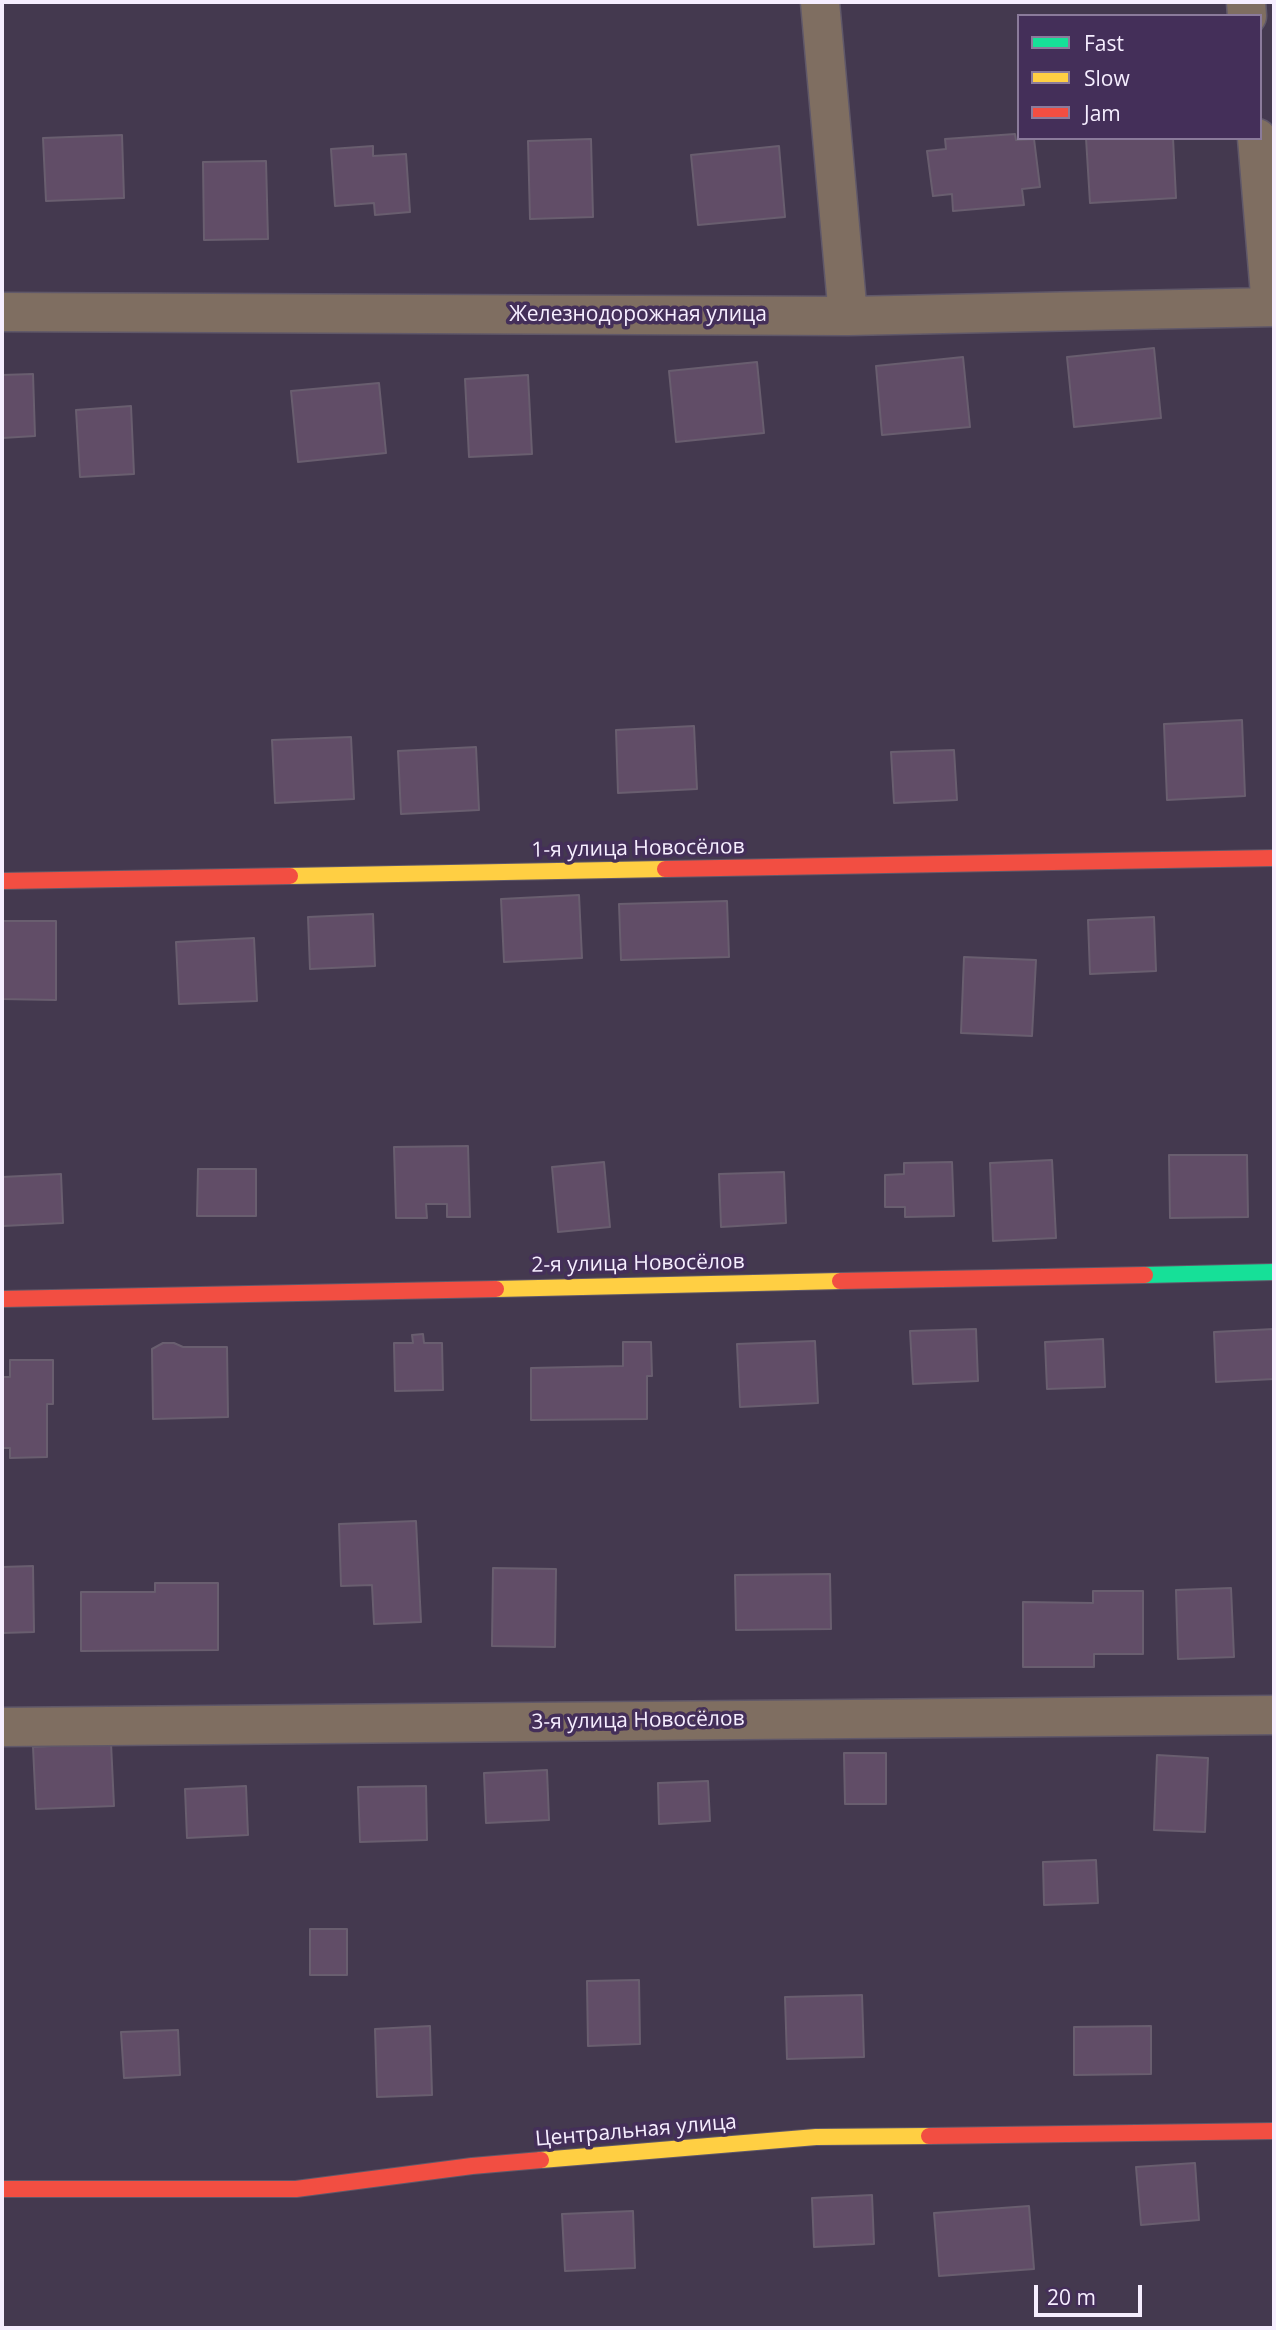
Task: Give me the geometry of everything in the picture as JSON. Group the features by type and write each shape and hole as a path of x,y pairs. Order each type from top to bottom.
{"street":[{"path":"820,2 848,316"},
{"path":"1257,140 1273,307"},
{"name":"Железнодорожная улица","path":"2,312 848,316 1273,307"},
{"name":"1-я улица Новосёлов","path":"2,881 1274,858"},
{"name":"2-я улица Новосёлов","path":"2,1299 1274,1272"},
{"name":"3-я улица Новосёлов","path":"2,1727 1274,1715"},
{"name":"Центральная улица","path":"2,2189 296,2189 472,2166 816,2137 1274,2132"}],"building":[{"path":"1015,134 1016,140 1034,140 1040,187 1022,189 1024,205 953,211 952,194 933,196 927,151 946,149 945,139"},
{"path":"122,135 124,198 46,201 43,138"},
{"path":"591,139 593,217 530,219 528,141"},
{"path":"1086,140 1173,140 1176,198 1090,203"},
{"path":"373,146 373,156 406,154 410,212 375,215 374,203 335,206 331,149"},
{"path":"779,146 785,217 698,225 691,155"},
{"path":"266,161 268,239 204,240 203,162"},
{"path":"1154,348 1161,418 1074,427 1067,357"},
{"path":"963,357 970,427 882,435 876,366"},
{"path":"757,362 764,433 676,442 669,371"},
{"path":"33,374 35,436 2,438 2,375"},
{"path":"528,375 532,454 469,457 465,379"},
{"path":"379,383 386,453 298,462 291,391"},
{"path":"131,406 134,474 80,477 76,410"},
{"path":"1242,720 1245,796 1167,800 1164,724"},
{"path":"694,726 697,789 618,793 616,730"},
{"path":"351,737 354,799 275,803 272,740"},
{"path":"476,747 479,810 401,814 398,751"},
{"path":"954,750 957,800 894,803 891,752"},
{"path":"579,895 582,958 504,962 501,899"},
{"path":"727,901 729,957 621,960 619,904"},
{"path":"373,914 375,966 310,969 308,917"},
{"path":"1154,917 1156,971 1090,974 1088,920"},
{"path":"2,921 56,921 56,1000 2,999"},
{"path":"254,938 257,1001 179,1004 176,942"},
{"path":"964,957 1036,960 1032,1036 961,1033"},
{"path":"468,1146 470,1217 447,1217 447,1204 426,1204 427,1218 396,1218 394,1147"},
{"path":"1169,1155 1247,1155 1248,1217 1170,1218"},
{"path":"1052,1160 1056,1238 993,1241 990,1163"},
{"path":"604,1162 610,1227 558,1232 552,1167"},
{"path":"952,1162 954,1216 905,1217 905,1207 885,1207 885,1175 904,1174 904,1163"},
{"path":"198,1169 256,1169 256,1216 197,1216"},
{"path":"784,1172 786,1223 721,1227 719,1174"},
{"path":"61,1174 63,1223 3,1226 2,1177"},
{"path":"976,1329 978,1381 913,1384 910,1331"},
{"path":"1274,1329 1274,1379 1216,1382 1214,1332"},
{"path":"423,1334 424,1343 442,1343 443,1390 395,1391 394,1343 413,1343 412,1335"},
{"path":"1103,1339 1105,1387 1047,1389 1045,1342"},
{"path":"815,1341 818,1403 740,1407 737,1344"},
{"path":"623,1342 651,1342 652,1376 647,1376 647,1419 531,1420 531,1368 623,1366"},
{"path":"163,1343 174,1343 183,1347 227,1347 228,1417 153,1419 152,1349"},
{"path":"10,1360 53,1360 53,1404 47,1404 47,1457 10,1458 10,1448 2,1448 2,1377 10,1377"},
{"path":"416,1521 421,1622 374,1624 372,1585 341,1586 339,1524"},
{"path":"33,1566 34,1632 2,1633 2,1567"},
{"path":"493,1568 556,1569 555,1647 492,1646"},
{"path":"830,1574 831,1629 736,1630 735,1575"},
{"path":"155,1583 218,1583 218,1650 81,1651 81,1592 155,1592"},
{"path":"1231,1588 1234,1657 1178,1659 1176,1590"},
{"path":"1093,1591 1143,1591 1143,1654 1094,1654 1094,1667 1023,1667 1023,1602 1093,1603"},
{"path":"111,1743 114,1806 36,1809 33,1747"},
{"path":"844,1753 886,1753 886,1804 845,1804"},
{"path":"1157,1755 1208,1758 1205,1832 1154,1830"},
{"path":"547,1770 549,1820 486,1823 484,1773"},
{"path":"708,1781 710,1821 659,1824 658,1783"},
{"path":"246,1786 248,1835 187,1838 185,1789"},
{"path":"426,1786 427,1840 360,1842 358,1787"},
{"path":"1096,1860 1098,1903 1044,1905 1043,1862"},
{"path":"310,1929 347,1929 347,1975 310,1975"},
{"path":"639,1980 640,2044 588,2046 587,1981"},
{"path":"862,1995 864,2057 787,2059 785,1997"},
{"path":"430,2026 432,2095 377,2097 375,2029"},
{"path":"1151,2026 1151,2074 1074,2075 1074,2027"},
{"path":"178,2030 180,2075 124,2078 121,2032"},
{"path":"1195,2163 1199,2220 1141,2225 1136,2167"},
{"path":"872,2195 874,2244 814,2247 812,2198"},
{"path":"1029,2206 1034,2269 939,2276 934,2213"},
{"path":"633,2211 635,2268 565,2271 562,2214"}],"traffic: fast":[{"path":"1145,1275 1274,1272"}],"traffic: slow":[{"path":"290,876 665,869"},
{"path":"496,1289 840,1281"},
{"path":"541,2160 816,2137 929,2136"}],"traffic: jam":[{"path":"665,869 1274,858"},
{"path":"2,881 290,876"},
{"path":"840,1281 1145,1275"},
{"path":"2,1299 496,1289"},
{"path":"929,2136 1274,2131"},
{"path":"2,2189 296,2189 472,2166 541,2160"}]}
